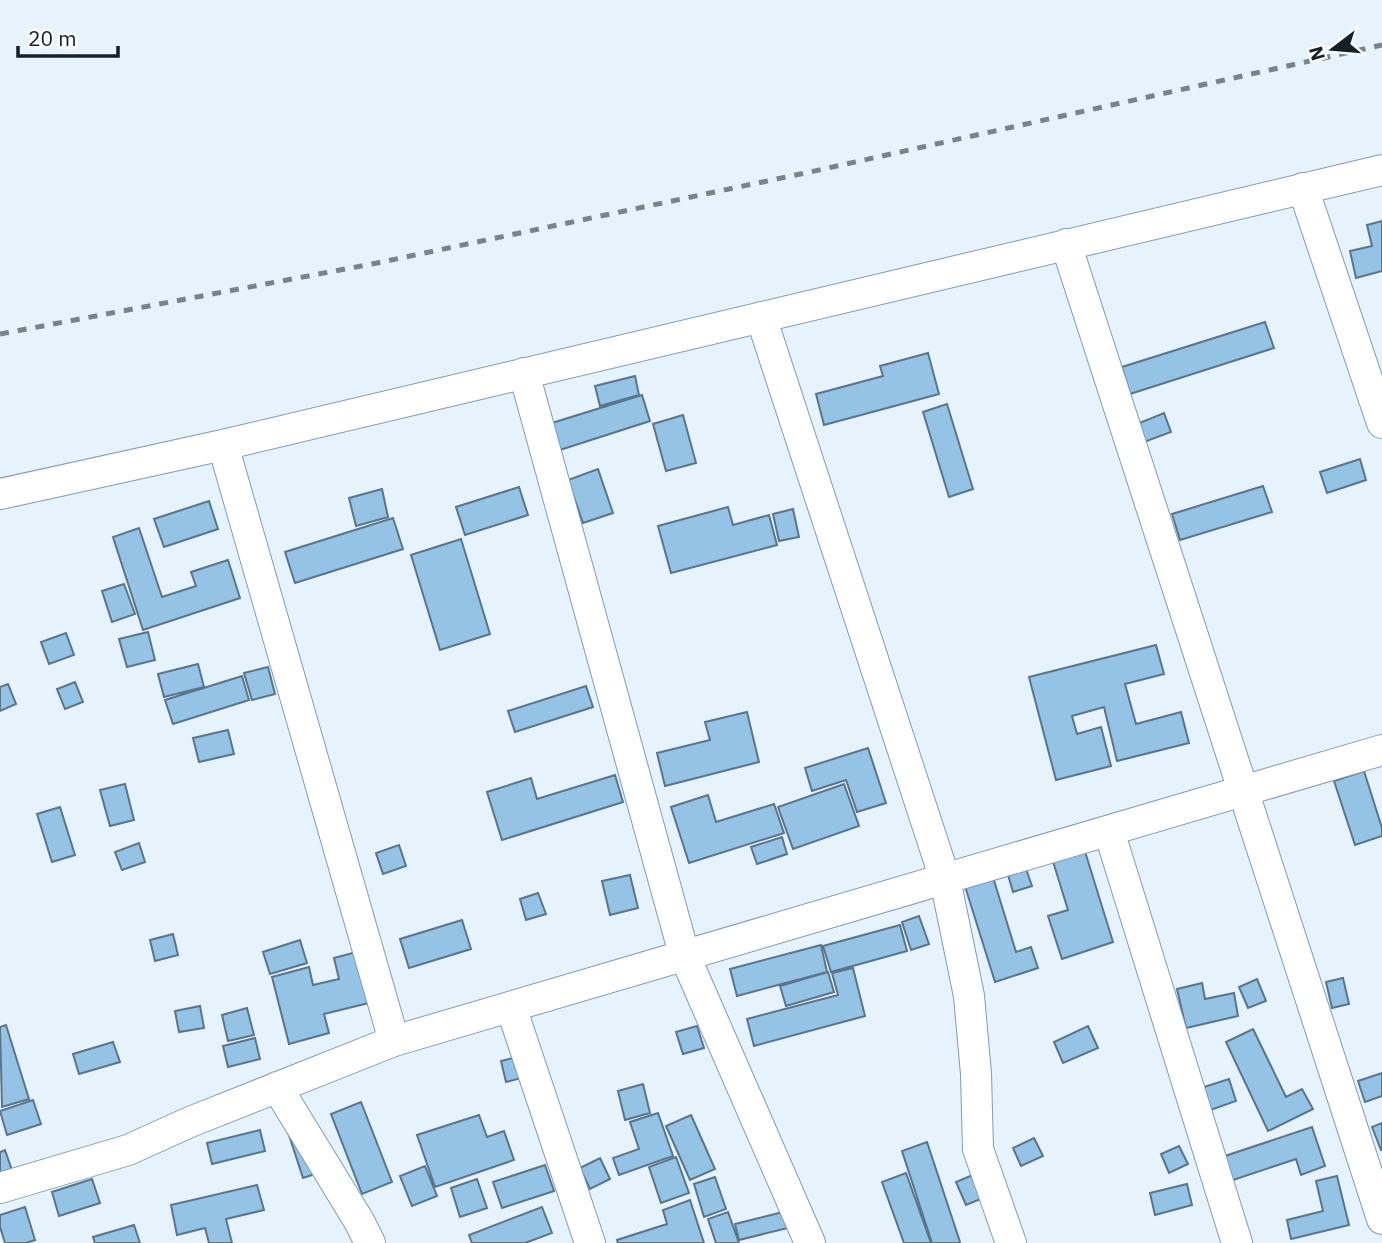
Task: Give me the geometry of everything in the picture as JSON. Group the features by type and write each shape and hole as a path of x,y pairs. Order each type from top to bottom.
{"street":[{"path":"0,494 223,445 1382,170"},
{"path":"1303,188 1382,422"},
{"path":"1066,244 1241,792 1382,1219"},
{"path":"761,317 945,879 969,996 976,1074 978,1149 1011,1243"},
{"path":"524,373 684,954 810,1243"},
{"path":"223,445 394,1041"},
{"path":"0,1188 128,1150 190,1122 394,1041 1382,750"},
{"path":"1109,831 1237,1243"},
{"path":"510,1007 590,1243"},
{"path":"277,1087 370,1243"}],"building":[{"path":"1382,221 1382,271 1356,278 1350,251 1372,246 1367,225"},
{"path":"1265,322 1274,348 1130,394 1122,367"},
{"path":"928,353 939,394 824,425 816,394 883,376 880,366"},
{"path":"635,376 639,395 600,406 595,386"},
{"path":"642,395 650,421 560,450 552,423"},
{"path":"947,404 973,489 949,497 923,412"},
{"path":"1164,413 1171,432 1144,442 1137,424"},
{"path":"683,415 696,463 666,471 653,424"},
{"path":"1360,459 1366,480 1327,493 1320,472"},
{"path":"598,469 613,513 583,523 568,480"},
{"path":"1263,486 1272,512 1180,540 1172,514"},
{"path":"519,487 528,515 465,535 456,507"},
{"path":"382,489 388,517 356,526 349,498"},
{"path":"209,501 218,529 164,547 154,519"},
{"path":"728,507 733,525 769,515 777,545 671,573 658,526"},
{"path":"793,509 799,537 779,541 773,514"},
{"path":"393,518 403,549 295,583 285,552"},
{"path":"139,528 162,597 196,586 191,572 228,560 240,598 143,630 113,537"},
{"path":"461,539 490,634 440,650 411,555"},
{"path":"124,584 135,614 112,622 102,591"},
{"path":"148,632 155,660 127,667 119,639"},
{"path":"66,633 74,655 49,664 41,642"},
{"path":"1156,645 1164,674 1125,684 1136,724 1181,712 1189,743 1117,761 1104,707 1072,716 1077,734 1101,727 1111,766 1056,780 1029,677"},
{"path":"198,664 204,687 164,697 158,674"},
{"path":"268,667 275,694 252,700 244,673"},
{"path":"242,676 249,700 173,724 165,700"},
{"path":"75,682 83,702 65,709 57,689"},
{"path":"8,684 16,704 0,711 0,687"},
{"path":"586,686 593,707 515,732 508,711"},
{"path":"747,712 759,762 665,786 657,753 710,740 705,722"},
{"path":"228,730 234,754 199,762 193,738"},
{"path":"868,748 886,803 857,812 846,780 812,791 805,768"},
{"path":"1364,771 1382,828 1382,836 1355,845 1334,781"},
{"path":"615,775 623,802 502,840 487,792 531,778 537,799"},
{"path":"125,784 134,820 110,826 100,790"},
{"path":"844,784 859,826 793,849 778,807"},
{"path":"708,795 716,822 774,804 784,833 689,863 671,807"},
{"path":"60,807 75,855 52,862 37,814"},
{"path":"782,837 787,854 757,864 751,847"},
{"path":"139,843 145,862 122,870 115,852"},
{"path":"399,845 406,866 383,874 376,853"},
{"path":"1083,845 1113,942 1062,959 1048,916 1068,910 1051,855"},
{"path":"1024,863 1032,886 1013,892 1006,868"},
{"path":"992,874 1016,952 1031,947 1038,968 995,982 964,883"},
{"path":"630,875 638,908 610,915 602,881"},
{"path":"538,893 546,914 526,920 520,899"},
{"path":"919,916 929,944 911,950 902,922"},
{"path":"462,920 471,949 409,968 400,939"},
{"path":"900,925 907,951 831,972 823,946"},
{"path":"173,934 178,955 155,961 150,940"},
{"path":"300,940 307,963 270,974 263,952"},
{"path":"821,945 827,972 737,996 730,969"},
{"path":"364,950 377,1001 324,1014 329,1033 289,1044 272,977 309,967 313,985 339,979 334,958"},
{"path":"853,968 865,1016 754,1046 747,1019 838,995 832,973"},
{"path":"828,972 834,992 786,1006 780,986"},
{"path":"1343,978 1349,1004 1332,1008 1326,982"},
{"path":"1257,979 1266,1001 1248,1008 1239,987"},
{"path":"1202,983 1205,999 1234,993 1238,1016 1186,1028 1177,989"},
{"path":"200,1006 204,1028 179,1032 175,1011"},
{"path":"247,1008 254,1035 228,1041 222,1015"},
{"path":"6,1025 29,1099 2,1107 0,1027"},
{"path":"697,1026 704,1048 683,1054 676,1032"},
{"path":"1088,1026 1098,1048 1063,1063 1054,1042"},
{"path":"1253,1029 1286,1097 1302,1089 1313,1109 1268,1131 1226,1042"},
{"path":"255,1038 260,1059 228,1067 223,1046"},
{"path":"113,1042 120,1062 79,1074 73,1054"},
{"path":"521,1056 525,1077 506,1082 501,1061"},
{"path":"1382,1073 1382,1096 1365,1102 1358,1081"},
{"path":"1229,1079 1236,1101 1205,1112 1198,1089"},
{"path":"643,1084 650,1113 625,1120 618,1091"},
{"path":"33,1100 41,1124 7,1135 0,1111"},
{"path":"361,1102 392,1182 362,1194 331,1114"},
{"path":"658,1113 673,1156 619,1175 613,1158 639,1149 630,1122"},
{"path":"479,1115 487,1137 504,1131 514,1160 435,1187 417,1135"},
{"path":"691,1115 715,1169 690,1180 666,1126"},
{"path":"1382,1123 1382,1150 1381,1150 1372,1127"},
{"path":"286,1126 327,1170 303,1178"},
{"path":"1312,1127 1325,1166 1301,1175 1296,1159 1224,1183 1216,1159"},
{"path":"260,1130 265,1151 212,1164 207,1143"},
{"path":"1034,1138 1043,1156 1021,1166 1013,1148"},
{"path":"927,1142 959,1243 932,1243 902,1151"},
{"path":"1179,1146 1188,1164 1169,1173 1161,1154"},
{"path":"5,1150 17,1185 0,1191 0,1152"},
{"path":"676,1157 689,1193 661,1203 649,1167"},
{"path":"600,1158 610,1179 590,1189 580,1168"},
{"path":"545,1165 554,1191 502,1208 493,1182"},
{"path":"425,1166 437,1196 412,1206 400,1176"},
{"path":"989,1168 998,1192 966,1205 956,1182"},
{"path":"906,1173 931,1243 904,1243 882,1182"},
{"path":"1337,1176 1349,1225 1291,1239 1287,1220 1323,1211 1316,1181"},
{"path":"715,1177 726,1209 704,1217 694,1184"},
{"path":"92,1179 100,1203 59,1216 52,1192"},
{"path":"477,1179 487,1208 460,1217 451,1188"},
{"path":"1187,1184 1192,1205 1155,1215 1150,1193"},
{"path":"257,1185 264,1210 226,1219 232,1243 209,1243 205,1228 177,1235 171,1205"},
{"path":"690,1200 704,1243 618,1243 617,1240 667,1224 663,1210"},
{"path":"25,1207 35,1240 5,1243 0,1227 0,1215"},
{"path":"542,1207 552,1233 525,1243 472,1243 469,1235"},
{"path":"799,1208 804,1224 739,1240 735,1224"},
{"path":"728,1212 739,1243 716,1243 708,1219"},
{"path":"134,1225 140,1243 95,1243 93,1237"}],"railway":[{"path":"0,334 377,263 810,172 1382,45"}]}
